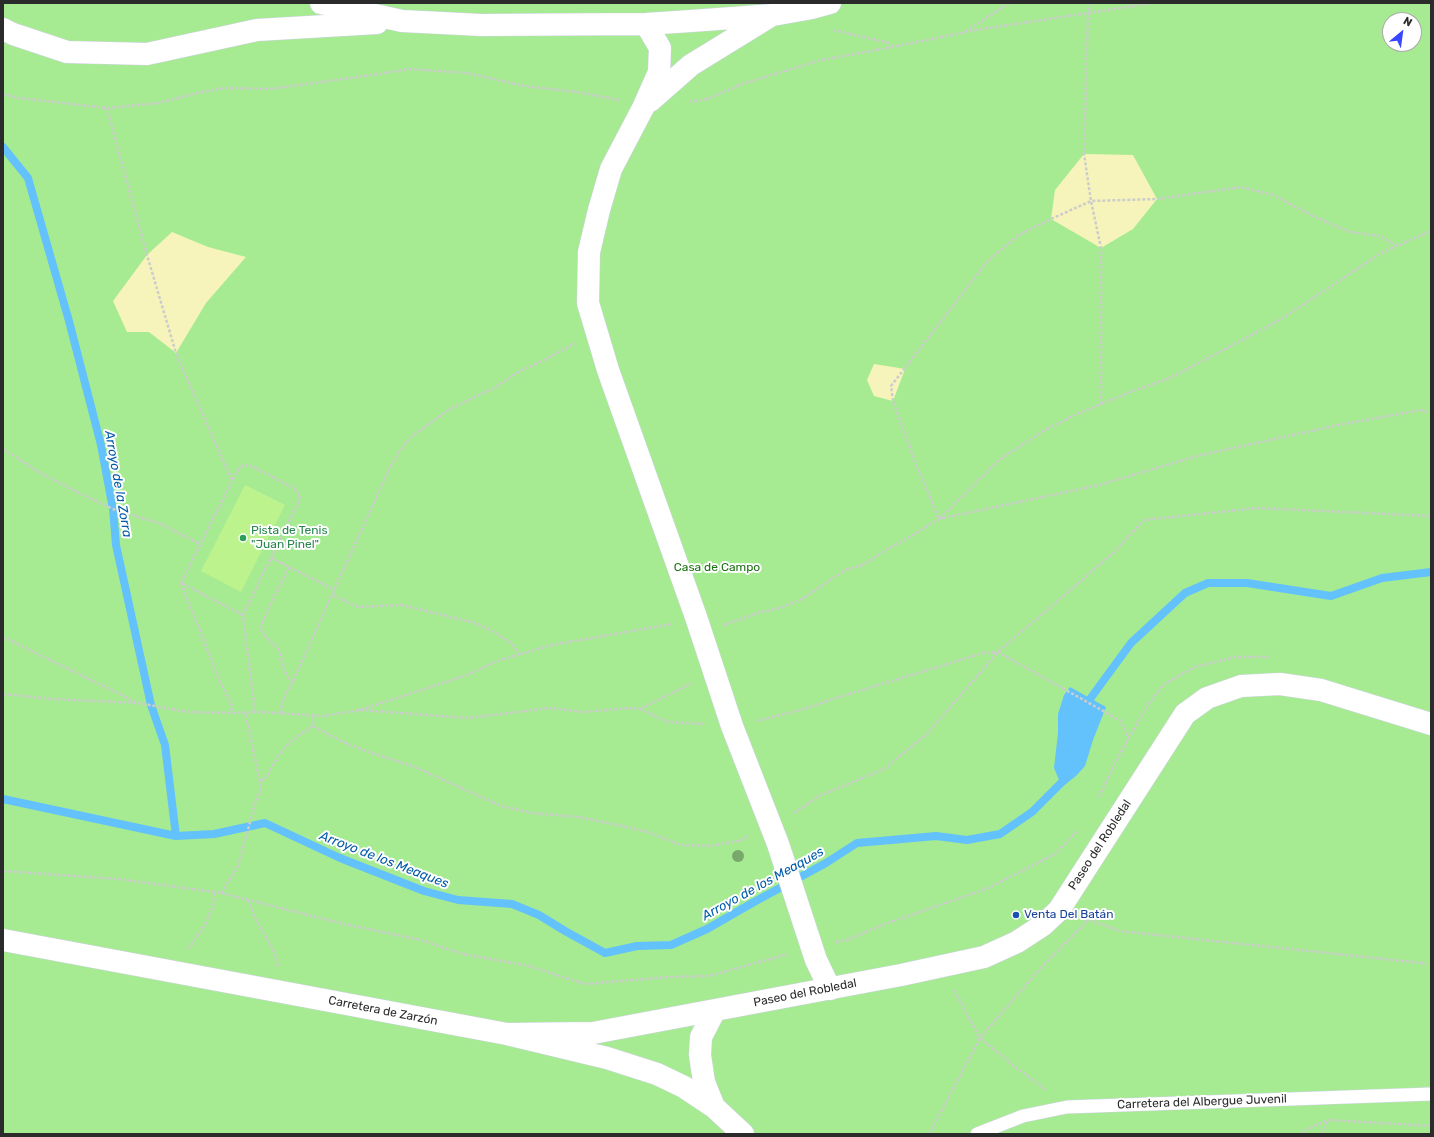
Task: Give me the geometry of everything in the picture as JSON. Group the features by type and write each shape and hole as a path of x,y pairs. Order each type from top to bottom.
{"street":[{"path":"321,3 402,21"},
{"path":"3,29 13,34 67,52 147,54 257,30 402,21 481,25 646,24 772,15 821,6"},
{"path":"644,106 691,65 772,15"},
{"path":"646,24 660,48 659,72 644,106 611,169 589,252 588,303 608,370 699,625 732,726 774,835 804,920 816,960 830,989"},
{"name":"Paseo del Robledal","path":"507,1034 593,1033 830,989 941,966 984,956 1017,942 1043,925 1059,910 1185,714 1207,698 1241,686 1280,684 1320,690 1431,724"},
{"name":"Carretera de Zarzón","path":"3,940 507,1034 607,1058 657,1074 684,1087 714,1107 743,1134"},
{"path":"714,1107 704,1082 700,1055 701,1037 715,1010"}],"lane":[{"name":"Carretera del Albergue Juvenil","path":"977,1134 1023,1116 1066,1108 1431,1094"}],"path":[{"path":"962,33 1010,3"},
{"path":"1091,3 1088,13 1084,154 1091,201 1102,248 1101,404"},
{"path":"685,103 706,99 742,84 821,60 962,33 1153,3"},
{"path":"821,6 815,18 820,25 827,29 889,43 894,47"},
{"path":"3,94 19,98 107,108 159,103 224,88 270,89 372,75 409,68 467,73 524,86 577,92 644,106"},
{"path":"107,108 147,255 176,353 232,480"},
{"path":"939,519 917,467 893,401 891,386 986,263 1017,236 1091,201 1157,199 1241,187 1273,196 1350,232 1380,236 1397,246"},
{"path":"3,694 52,699 139,704 187,712 255,712 313,716 339,714 360,710 464,676 500,660 552,645 678,623 699,625 783,607 804,598 845,570 863,565 939,519 999,460 1045,430 1101,404 1170,378 1278,321 1383,252 1431,231"},
{"path":"281,713 282,702 333,595 390,467 401,449 412,436 450,409 494,388 518,372 548,358 580,340 598,336"},
{"path":"939,519 1099,485 1197,456 1330,427 1421,410 1431,413"},
{"path":"3,449 43,474 73,490 113,509 161,524 200,544"},
{"path":"232,713 231,703 220,682 181,582 232,480 241,468 248,465 253,466 294,488 299,494 299,501 243,615 255,712"},
{"path":"313,726 341,741 415,767 501,806 532,813 578,817 622,826 648,832 680,845 711,846 774,835 794,812 819,796 884,769 928,733 998,652 1112,554 1144,520 1257,508 1431,516"},
{"path":"271,558 335,590"},
{"path":"289,567 260,629 278,649 286,674 290,680 293,681"},
{"path":"181,582 243,615"},
{"path":"333,595 357,607 402,605 475,623 492,631 511,643 520,655"},
{"path":"3,637 139,704"},
{"path":"360,710 467,718 550,708 584,712 628,708 640,709 668,722 732,726 770,719 983,653 998,652 1121,721 1128,739"},
{"path":"640,709 698,680 715,675"},
{"path":"220,893 238,866 255,804 259,795 260,781 245,712"},
{"path":"313,716 313,726"},
{"path":"260,781 265,779 278,756 289,743 313,726"},
{"path":"3,871 118,879 215,892 421,940 463,954 529,966 585,984 670,977 709,976 812,946"},
{"path":"181,974 185,955 205,925 211,911 215,892"},
{"path":"248,900 256,920 273,950 278,963 279,979 277,991"},
{"path":"1059,910 1120,931 1431,964"},
{"path":"929,1134 980,1038 1037,972 1088,920"},
{"path":"941,966 980,1038 1049,1092 1066,1108"},
{"path":"1322,1134 1328,1120"},
{"path":"1302,1134 1305,1130 1328,1120 1431,1126"}],"green space":[{"name":"Casa de Campo","path":"3,3 1431,3 1431,1134 3,1134"},
{"name":"Pista de Tenis \"Juan Pinel\"","path":"245,485 285,505 241,592 201,571"}],"sand":[{"path":"1084,154 1133,155 1157,199 1133,229 1101,248 1051,219 1055,190"},
{"path":"172,232 208,247 246,257 206,303 176,353 149,332 127,332 113,301 147,255"},
{"path":"874,364 905,369 893,401 874,396 867,380"}],"water":[{"path":"1070,687 1106,707 1085,766 1076,776 1062,787 1054,768 1058,733 1058,714 1064,695"}],"waterway":[{"name":"Arroyo de la Zorra","path":"3,147 28,178 69,321 101,445 113,509 116,545 151,705 165,745 176,836"},
{"name":"Arroyo de los Meaques","path":"1087,709 1090,699 1131,643 1185,593 1208,583 1247,583 1331,596 1382,578 1431,572"},
{"name":"Arroyo de los Meaques","path":"3,799 176,836 214,834 265,823 340,858 424,891 458,900 512,904 539,915 605,953 637,946 671,945 707,929 826,863 857,843 936,836 967,840 1000,834 1032,812 1064,780 1066,775"}],"place":[{"name":"Pista de Tenis \"Juan Pinel\"","path":"243,538"},
{"name":"Venta Del Batán","path":"1016,915"}]}
